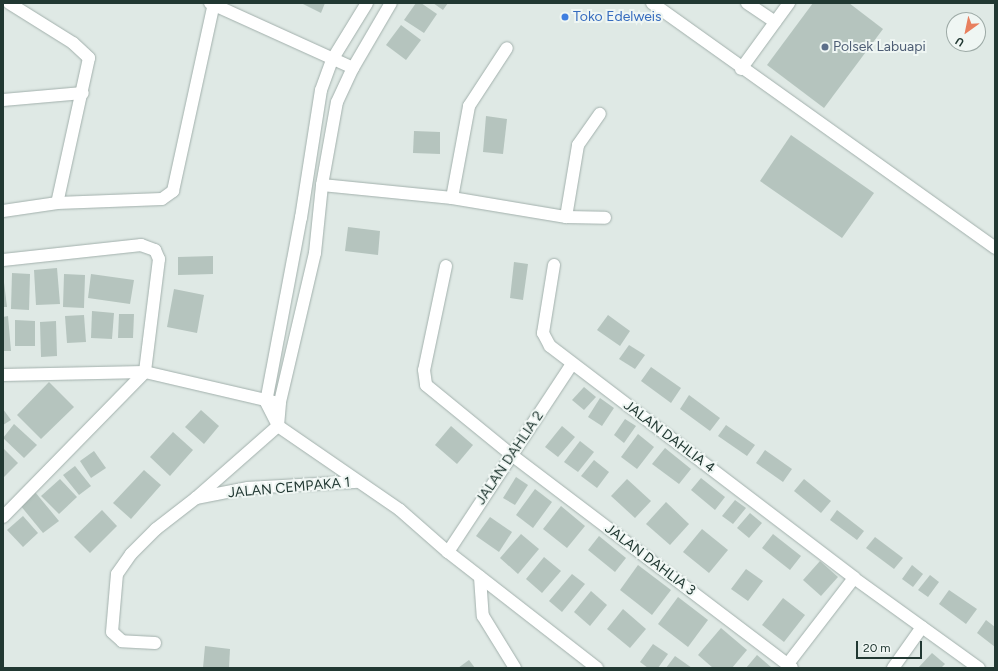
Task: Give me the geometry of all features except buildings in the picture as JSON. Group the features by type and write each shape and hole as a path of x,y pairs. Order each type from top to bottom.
{"street":[{"path":"3,8 8,3 83,50 90,63 57,203"},
{"path":"367,3 332,60 321,90 266,402 278,426 357,482 400,510 448,552 597,668"},
{"path":"196,498 278,426 280,402 315,253 322,185 337,102 353,68 391,3"},
{"path":"652,3 741,69 824,125 995,248"},
{"path":"747,3 775,22"},
{"path":"741,69 788,3"},
{"path":"3,211 57,203 162,199 173,191 212,4 332,60 353,68"},
{"path":"452,198 469,106 507,48"},
{"path":"3,100 82,93"},
{"path":"566,217 578,145 600,114"},
{"path":"322,185 452,198 566,217 605,218"},
{"path":"3,260 126,245 141,245 155,250 159,259 145,372 3,517"},
{"path":"294,250 315,253"},
{"name":"JALAN DAHLIA 4","path":"554,265 543,333 550,346 854,578 979,668"},
{"name":"JALAN DAHLIA 3","path":"446,266 423,377 426,385 513,456 789,666"},
{"name":"JALAN DAHLIA 2","path":"448,552 513,456 572,364"},
{"path":"3,375 145,372 266,402 280,402"},
{"name":"JALAN CEMPAKA 1","path":"155,643 122,641 114,635 117,574 131,554 156,529 196,498 248,488 357,482"},
{"path":"480,577 483,616 516,668"},
{"path":"789,666 854,578"},
{"path":"892,668 922,627"}],"place":[{"name":"Toko Edelweis","path":"565,17"},
{"name":"Polsek Labuapi","path":"825,47"}]}
